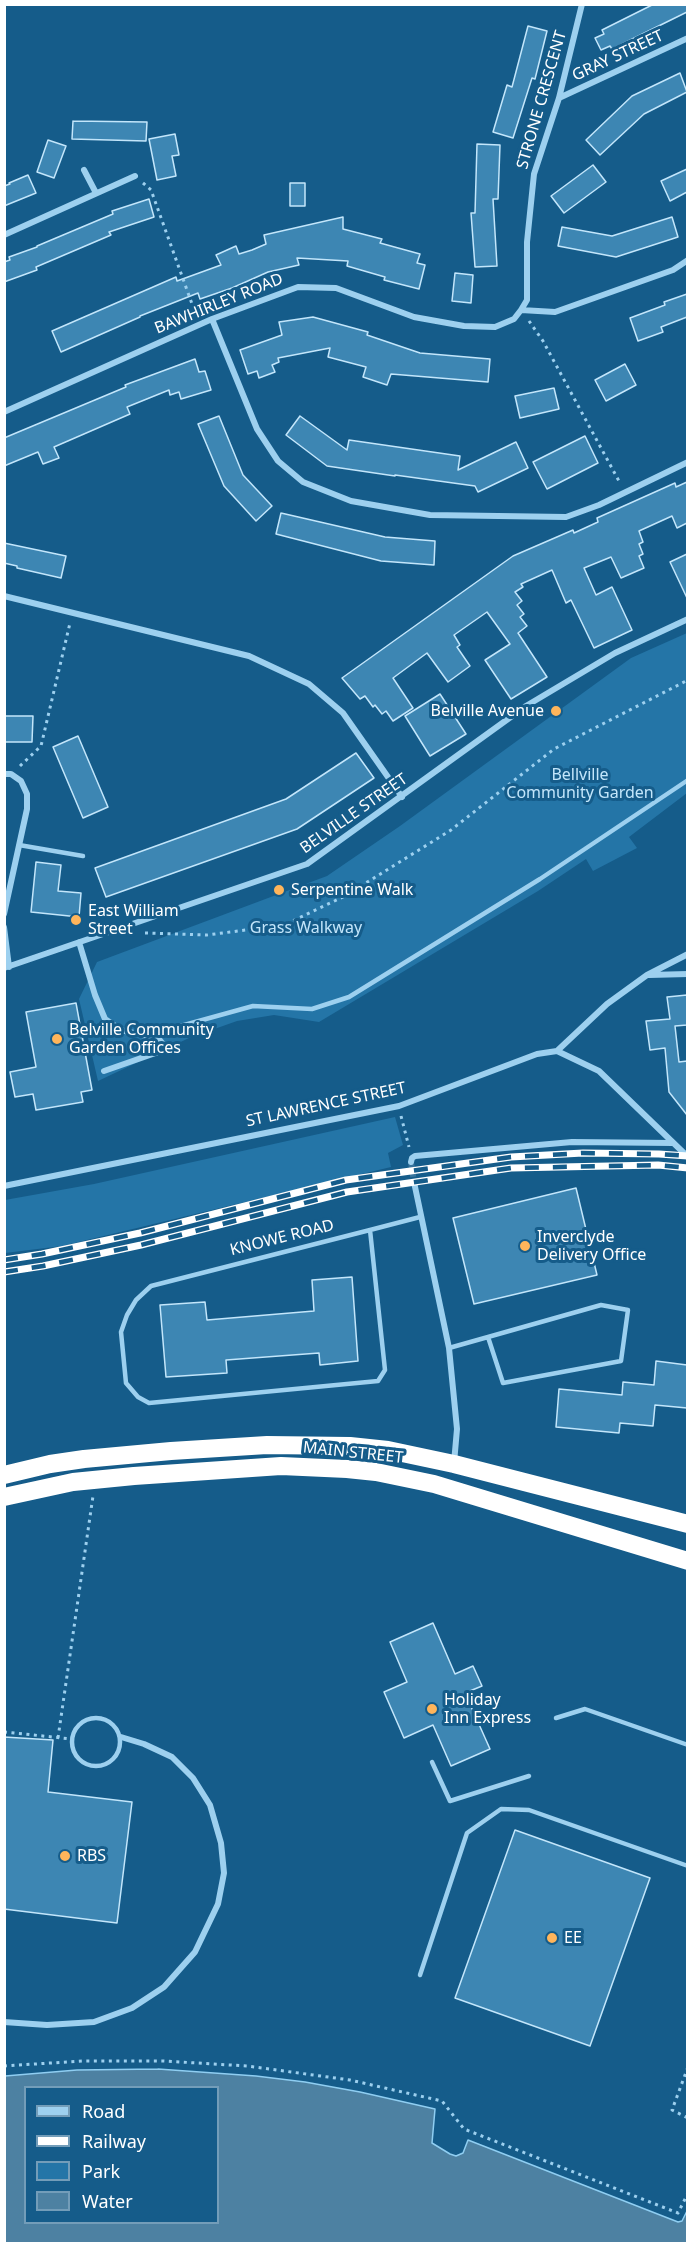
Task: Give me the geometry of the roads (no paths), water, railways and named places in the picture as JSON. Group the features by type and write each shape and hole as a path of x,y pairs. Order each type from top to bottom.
{"highway":[{"name":"MAIN STREET","path":"4,1475 84,1459 267,1445 360,1447 454,1464 687,1524"},
{"name":"MAIN STREET","path":"4,1497 95,1479 281,1466 315,1466 376,1472 434,1484 687,1561"}],"street":[{"name":"STRONE CRESCENT","path":"521,310 527,300 527,242 534,174 559,98 582,4"},
{"name":"GRAY STREET","path":"559,98 687,38"},
{"path":"84,170 96,193"},
{"path":"4,235 135,176"},
{"path":"521,310 555,312 673,270 687,260"},
{"name":"BAWHIRLEY ROAD","path":"4,412 200,324 298,287 336,288 414,317 464,326 495,327 514,320 521,310"},
{"path":"212,319 257,429 278,461 303,482 351,501 430,515 566,517 599,506 687,462"},
{"path":"4,596 249,656 309,684 343,713 402,797"},
{"name":"BELVILLE STREET","path":"7,967 307,864 526,706 615,653 687,619"},
{"path":"4,914 27,809 27,794 21,781 8,774"},
{"path":"4,927 7,967"},
{"path":"79,942 105,1018 121,1030 159,1039 167,1049 104,1071"},
{"name":"ST LAWRENCE STREET","path":"4,1185 399,1106 537,1054 556,1051 607,1004 647,975 687,954"},
{"path":"647,975 687,974"},
{"path":"556,1051 599,1071 687,1157"},
{"path":"411,1160 572,1142 673,1143"},
{"path":"414,1182 449,1348 457,1429 454,1464"},
{"path":"4,2022 47,2025 94,2022 132,2008 164,1987 195,1952 218,1904 224,1873 221,1843 210,1805 193,1778 172,1757 144,1744 120,1737"}],"lane":[{"path":"147,1036 253,1006 312,1009 349,997 540,879 687,780"},
{"path":"19,845 83,856"},
{"name":"KNOWE ROAD","path":"370,1230 385,1370 378,1381 149,1403 138,1398 126,1383 121,1332 136,1300 151,1286 420,1217"},
{"path":"449,1348 601,1305 628,1310 621,1361 503,1383 488,1337"},
{"path":"556,1718 585,1708 687,1745"},
{"path":"94,1717 111,1722 120,1737 120,1747 113,1760 106,1764 93,1766 85,1764 73,1750 72,1739 77,1726 86,1719 94,1717"},
{"path":"432,1762 450,1801 529,1776"},
{"path":"420,1975 467,1833 501,1809 528,1810 687,1866"}],"water":[{"path":"158,2069 256,2076 360,2092 435,2109 432,2143 450,2154 456,2156 463,2153 468,2140 678,2222 682,2221 687,2211 687,2243 5,2243 5,2076 77,2070"}],"tunnel":[{"path":"411,1162 414,1182"}],"railway":[{"path":"4,1260 140,1233 346,1180 511,1157 583,1153 688,1156"},
{"path":"4,1272 141,1245 347,1192 511,1168 658,1165 688,1168"}],"place":[{"name":"Belville Avenue","path":"556,711"},
{"name":"Serpentine Walk","path":"279,890"},
{"name":"East William Street","path":"76,920"},
{"name":"Belville Community Garden Offices","path":"57,1039"},
{"name":"Inverclyde Delivery Office","path":"525,1246"},
{"name":"Holiday Inn Express","path":"432,1709"},
{"name":"RBS","path":"65,1856"},
{"name":"EE","path":"552,1938"}],"park label":[{"name":"Bellville Community Garden","path":"580,784"},
{"name":"Grass Walkway","path":"306,928"}]}
